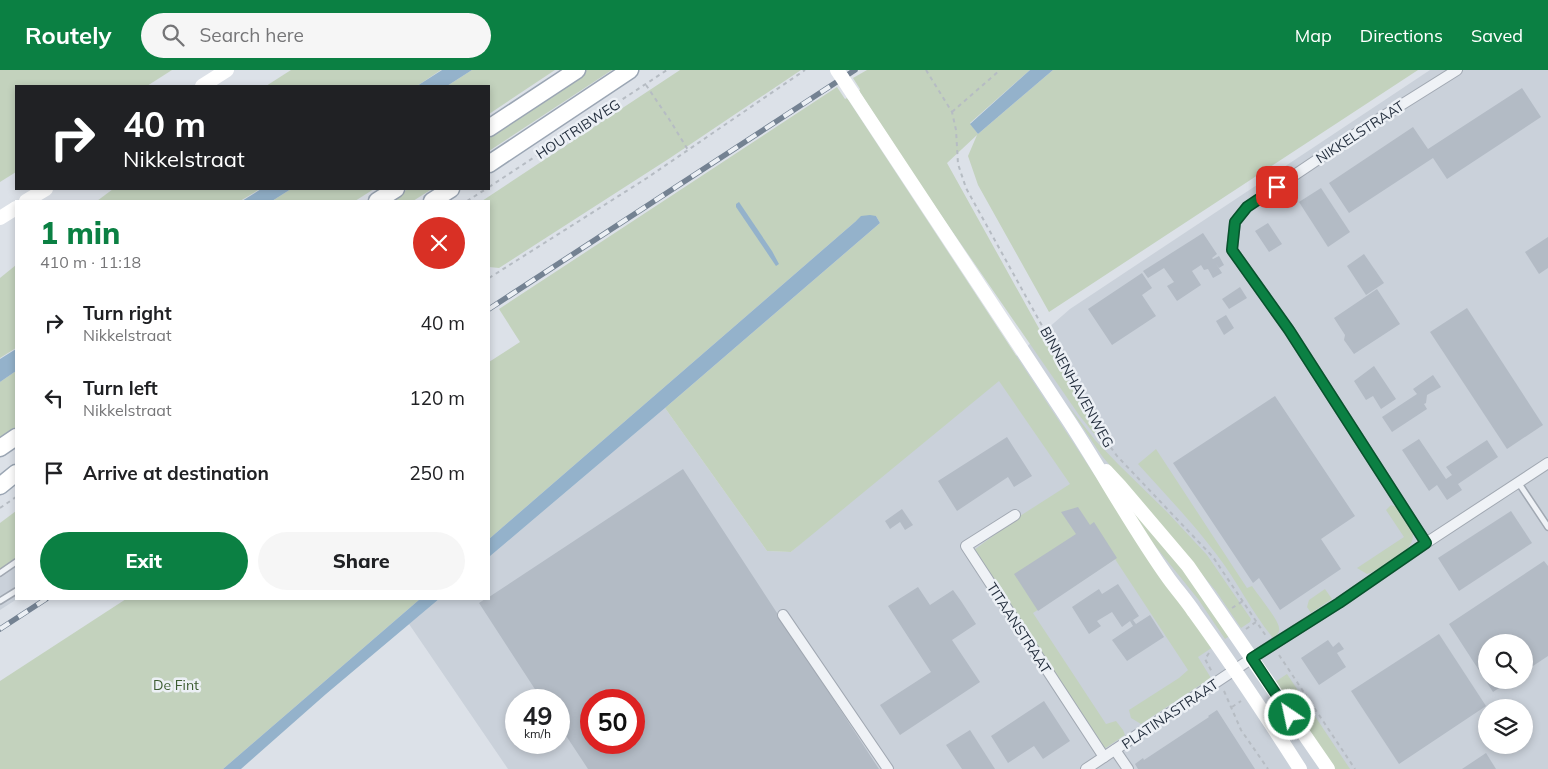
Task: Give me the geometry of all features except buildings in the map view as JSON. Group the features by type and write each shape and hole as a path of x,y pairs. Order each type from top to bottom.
{"main road":[{"path":"204,85 227,70"},
{"path":"490,127 577,70"},
{"name":"HOUTRIBWEG","path":"490,163 630,70"},
{"name":"BINNENHAVENWEG","path":"837,70 1096,462 1112,492 1169,578 1235,670 1300,769"},
{"path":"28,200 44,190"},
{"path":"379,200 394,190"},
{"path":"434,200 449,190"},
{"path":"0,218 15,209"},
{"path":"0,448 15,438"},
{"name":"BINNENHAVENWEG","path":"1096,462 1120,486 1177,552 1328,769"},
{"path":"0,479 15,472"},
{"path":"0,486 15,473"}],"street":[{"name":"NIKKELSTRAAT","path":"1426,543 1289,330 1232,250 1235,222 1247,207 1366,127 1457,70"},
{"path":"1252,658 1339,603 1548,463"},
{"name":"TITAANSTRAAT","path":"1015,515 966,546 1104,757"},
{"path":"783,614 888,769"},
{"name":"PLATINASTRAAT","path":"1086,769 1252,658"},
{"path":"1115,750 1128,769"}],"lane":[{"path":"1518,482 1548,528"},
{"path":"0,573 15,563"},
{"path":"0,601 15,592"}],"path":[{"name":"HOUTRIBWEG","path":"490,186 667,70"},
{"path":"490,277 688,150 805,70"},
{"name":"BINNENHAVENWEG","path":"926,70 952,112 956,130 957,158 964,183 1104,438 1117,456 1213,557 1355,769"},
{"path":"952,112 1000,70"},
{"path":"646,85 688,150"},
{"name":"HOUTRIBWEG","path":"469,200 484,190"},
{"path":"0,508 15,498"},
{"path":"1230,609 1243,601"},
{"path":"1207,654 1204,659 1226,692 1241,730 1268,769"},
{"path":"1232,707 1243,700"}],"shaded area":[{"path":"1430,70 1548,70 1548,769 508,769 409,624 438,600 490,600 490,556 665,408 767,551 791,552 1070,309"},
{"path":"15,559 15,600 0,610 0,569"}],"green space":[{"path":"0,70 172,70 149,85 15,85 15,173 0,182"},
{"path":"291,70 441,70 418,85 268,85"},
{"path":"472,70 555,70 490,113 490,85 449,85"},
{"path":"587,70 612,70 490,150 490,134"},
{"path":"680,70 801,70 670,158 499,268 490,267 490,200 484,200"},
{"path":"867,70 1030,70 970,123 978,134 1053,70 1418,70 1049,312 978,185 968,156 977,135 947,163 1081,404 1099,440 1079,415 923,189 859,91 860,89 853,78"},
{"path":"837,87 845,99 847,98 1149,558 1213,647 1198,657 1211,678 1141,724 1131,718 1129,710 1179,678 1188,670 1115,559 1033,613 1106,724 1116,721 1123,730 1125,735 1104,749 974,550 1020,516 1070,484 999,381 791,552 767,551 665,408 880,223 876,216 856,221 490,538 490,361 520,342 499,309"},
{"path":"112,190 258,190 242,200 98,200"},
{"path":"289,190 372,190 357,200 274,200"},
{"path":"406,190 430,190 415,200 391,200"},
{"path":"15,266 15,349 0,358 0,278"},
{"path":"15,372 15,429 0,439 0,382"},
{"path":"1067,404 1095,440 1207,555 1251,619 1250,622 1241,628 1216,591 1102,456"},
{"path":"1156,449 1247,588 1252,586 1275,619 1279,631 1273,638 1208,543 1138,464"},
{"path":"1116,490 1155,530 1231,635 1225,639 1198,599 1139,526"},
{"path":"1391,505 1397,507 1411,528 1413,538 1411,544 1400,555 1367,574 1357,568 1404,537 1386,510"},
{"path":"15,512 15,561 0,570 0,523"},
{"path":"1325,589 1332,599 1311,613 1307,607 1309,600"},
{"name":"De Fint","path":"124,600 419,600 223,769 0,769 0,681"},
{"path":"1287,674 1350,769 1333,769 1275,682"}],"water":[{"path":"442,70 472,70 449,85 419,85"},
{"path":"1030,70 1053,70 978,134 970,124"},
{"path":"259,190 289,190 274,200 244,200"},
{"path":"739,202 772,251 779,264 776,266 736,207 736,204"},
{"path":"861,216 876,216 880,223 490,556 490,538"},
{"path":"15,350 15,372 0,382 0,359"},
{"path":"419,600 438,600 326,694 241,769 223,769"}],"railway":[{"path":"490,308 855,70"},
{"path":"0,629 44,600"}],"route":[{"path":"1277,187 1247,207 1235,222 1232,250 1289,330 1426,543 1339,603 1252,658 1290,715"}]}
